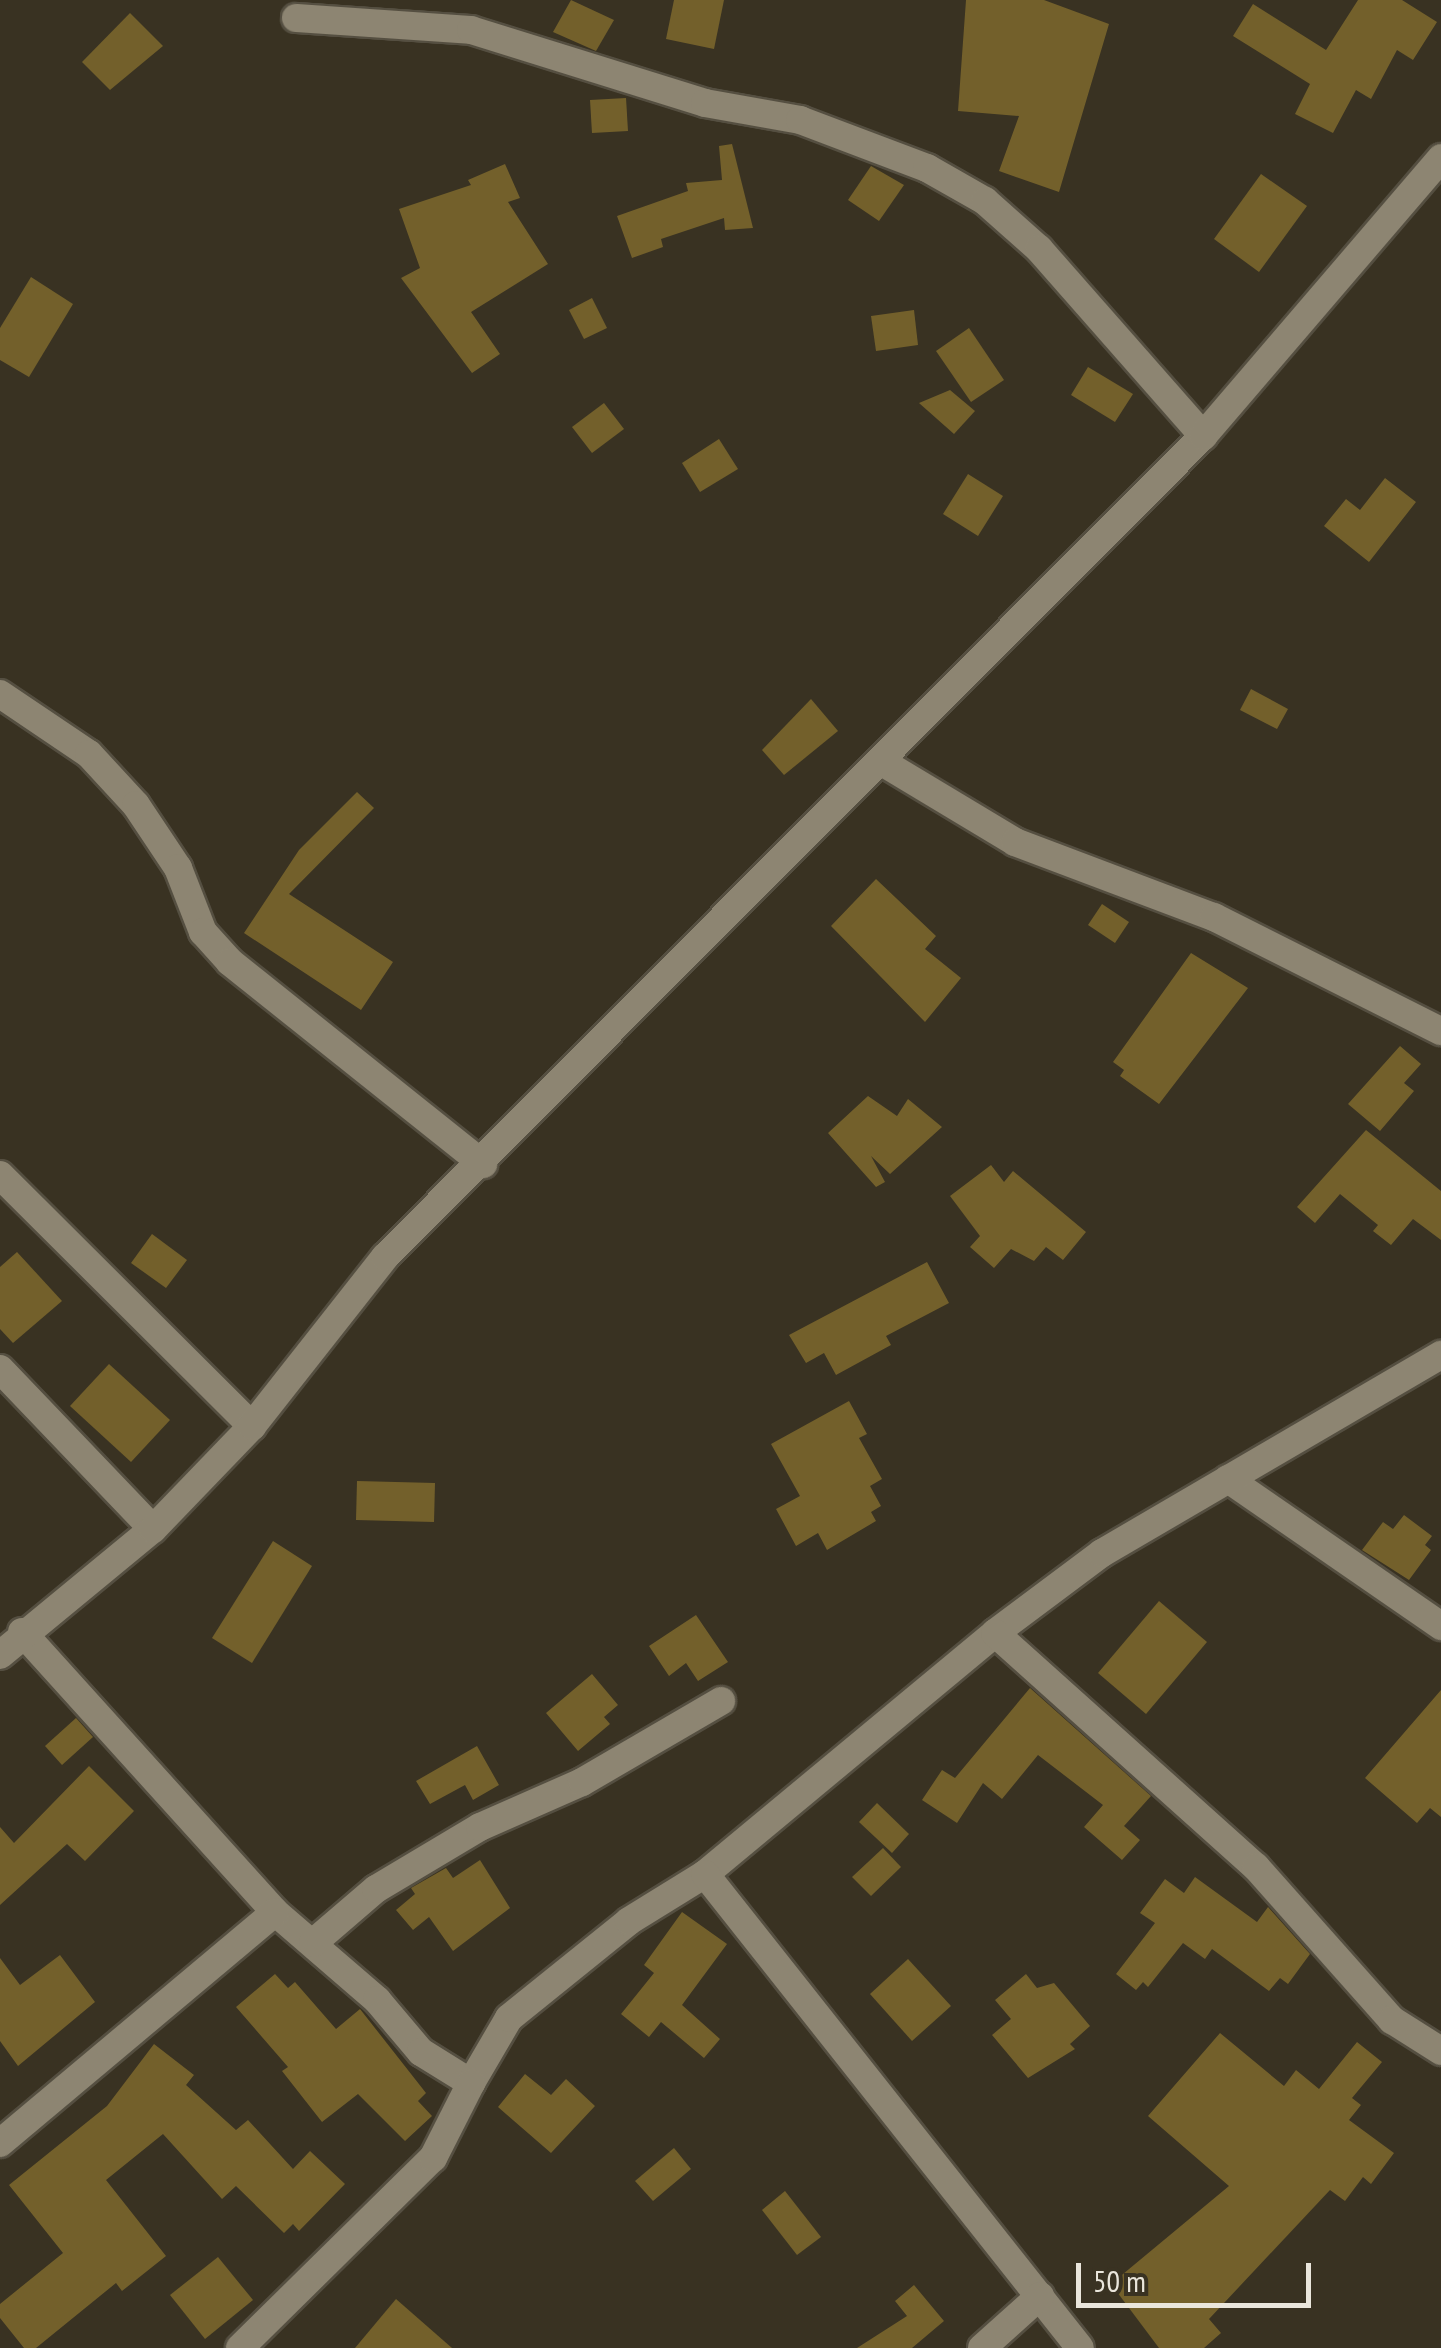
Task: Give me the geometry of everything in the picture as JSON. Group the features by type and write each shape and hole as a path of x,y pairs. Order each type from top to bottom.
{"street":[{"path":"296,18 471,30 705,102 800,120 928,168 985,201 1039,250 1203,436"},
{"path":"0,1655 22,1632 152,1529 252,1426 384,1257 483,1164 637,998 882,762 1203,436 1441,158"},
{"path":"0,694 89,754 136,805 178,868 203,932 230,962 483,1164"},
{"path":"882,762 1016,842 1214,917 1441,1031"},
{"path":"0,1175 252,1426"},
{"path":"240,2348 434,2158 509,2018 629,1921 705,1874 995,1633 1102,1553 1441,1355"},
{"path":"0,1369 152,1529"},
{"path":"1228,1479 1441,1626"},
{"path":"22,1632 275,1912 377,2000 421,2052 471,2083"},
{"path":"995,1633 1256,1867 1392,2020 1441,2051"},
{"path":"313,1942 376,1889 480,1827 582,1782 721,1701"},
{"path":"705,1874 1080,2348"},
{"path":"0,2143 275,1912"},
{"path":"982,2348 1040,2296"}],"building":[{"path":"571,0 614,20 596,51 553,32"},
{"path":"674,0 724,0 714,49 666,39"},
{"path":"966,0 1044,0 1109,24 1059,192 999,171 1019,116 958,111"},
{"path":"1358,0 1402,0 1437,22 1413,60 1397,50 1371,99 1356,90 1333,133 1295,114 1310,84 1233,36 1253,4 1326,50"},
{"path":"130,13 163,46 110,90 82,62"},
{"path":"626,98 628,131 592,133 590,100"},
{"path":"732,144 753,228 725,230 724,218 661,239 663,247 632,258 617,216 688,191 686,183 722,180 719,146"},
{"path":"505,164 520,198 508,202 548,264 471,312 500,354 472,373 401,278 420,268 399,209 471,185 468,180"},
{"path":"871,166 904,185 879,221 848,200"},
{"path":"1261,174 1307,206 1259,272 1214,239"},
{"path":"31,277 73,304 29,377 0,360 0,328"},
{"path":"592,298 607,328 584,339 569,310"},
{"path":"914,310 918,345 876,351 871,316"},
{"path":"969,328 1004,380 971,402 936,351"},
{"path":"1088,367 1133,394 1115,422 1071,395"},
{"path":"950,390 975,411 954,434 919,403"},
{"path":"604,403 624,429 592,453 572,427"},
{"path":"719,439 738,469 700,492 682,463"},
{"path":"968,474 1003,496 978,536 943,514"},
{"path":"1385,478 1416,502 1369,562 1324,526 1346,499 1360,510"},
{"path":"1251,689 1288,709 1277,729 1240,710"},
{"path":"811,699 838,731 784,775 762,750"},
{"path":"357,792 374,808 289,894 393,962 361,1010 244,933 299,850"},
{"path":"876,879 936,936 925,949 961,978 925,1022 831,926"},
{"path":"1102,904 1129,922 1115,943 1088,925"},
{"path":"1191,953 1248,988 1159,1104 1120,1076 1124,1070 1113,1062"},
{"path":"1400,1046 1421,1064 1404,1083 1414,1091 1380,1131 1348,1104"},
{"path":"868,1096 897,1116 908,1099 942,1127 890,1174 871,1156 885,1182 876,1187 828,1133"},
{"path":"1366,1130 1441,1191 1441,1240 1413,1219 1391,1245 1373,1231 1378,1225 1340,1194 1315,1223 1297,1207"},
{"path":"991,1165 1004,1182 1013,1171 1086,1232 1063,1260 1046,1247 1034,1261 1011,1249 994,1268 970,1247 980,1236 950,1196"},
{"path":"152,1234 187,1260 166,1288 131,1263"},
{"path":"17,1252 62,1301 13,1343 0,1329 0,1267"},
{"path":"927,1262 949,1303 886,1336 891,1345 836,1375 824,1353 806,1363 789,1335"},
{"path":"109,1364 170,1420 131,1462 70,1406"},
{"path":"849,1401 867,1434 859,1438 882,1479 870,1486 881,1506 871,1512 876,1521 827,1550 818,1533 796,1546 776,1509 800,1496 771,1444"},
{"path":"357,1481 435,1483 434,1522 356,1520"},
{"path":"1404,1515 1432,1536 1425,1545 1431,1550 1409,1580 1362,1550 1383,1522 1393,1529"},
{"path":"273,1541 312,1566 252,1663 212,1638"},
{"path":"1159,1601 1207,1642 1146,1714 1098,1673"},
{"path":"696,1615 728,1662 698,1681 686,1663 669,1676 649,1646"},
{"path":"592,1674 618,1705 604,1717 610,1724 578,1751 546,1713"},
{"path":"1030,1688 1151,1796 1124,1826 1140,1840 1122,1860 1084,1827 1103,1805 1038,1755 1002,1799 983,1783 957,1823 922,1800 942,1770 955,1778"},
{"path":"1441,1690 1441,1817 1430,1808 1417,1823 1365,1778"},
{"path":"76,1718 93,1737 62,1765 45,1746"},
{"path":"477,1746 499,1785 473,1800 465,1785 430,1804 416,1781"},
{"path":"89,1766 134,1811 85,1861 67,1844 0,1905 0,1827 14,1843"},
{"path":"877,1803 909,1834 892,1853 859,1822"},
{"path":"883,1848 901,1867 871,1896 852,1877"},
{"path":"480,1860 510,1908 453,1951 429,1917 413,1930 396,1910 415,1894 411,1888 446,1868 453,1878"},
{"path":"1195,1877 1257,1922 1268,1907 1310,1954 1288,1984 1280,1978 1269,1991 1212,1949 1205,1959 1183,1943 1148,1987 1143,1982 1136,1990 1116,1974 1155,1923 1140,1913 1165,1879 1184,1893"},
{"path":"682,1912 727,1944 682,2005 720,2039 704,2058 661,2022 649,2037 621,2014 654,1973 644,1965"},
{"path":"60,1955 95,2002 18,2066 0,2041 0,1958 20,1985"},
{"path":"908,1959 951,2006 912,2041 870,1994"},
{"path":"275,1974 288,1988 295,1982 336,2029 360,2009 426,2093 418,2101 432,2116 405,2141 358,2094 322,2122 282,2071 288,2067 236,2007"},
{"path":"1026,1974 1037,1988 1054,1983 1090,2026 1070,2044 1075,2049 1028,2078 992,2035 1011,2019 995,2000"},
{"path":"1220,2033 1284,2086 1296,2070 1319,2089 1357,2042 1382,2062 1352,2098 1361,2105 1349,2120 1394,2153 1371,2184 1363,2177 1345,2201 1330,2190 1209,2319 1221,2333 1204,2348 1159,2348 1111,2284 1229,2186 1148,2116"},
{"path":"154,2044 194,2075 186,2085 236,2130 248,2120 293,2169 310,2151 345,2184 299,2231 293,2224 284,2233 236,2186 222,2199 163,2134 106,2180 166,2256 122,2291 116,2283 36,2348 24,2348 0,2318 0,2304 63,2253 9,2185 107,2106"},
{"path":"525,2074 551,2095 566,2079 595,2106 551,2153 498,2107"},
{"path":"674,2148 691,2169 653,2201 635,2181"},
{"path":"785,2191 821,2237 797,2255 762,2210"},
{"path":"218,2257 253,2300 205,2339 170,2295"},
{"path":"914,2285 944,2321 912,2348 857,2348 907,2316 895,2301"},
{"path":"396,2299 452,2348 355,2348"}]}
